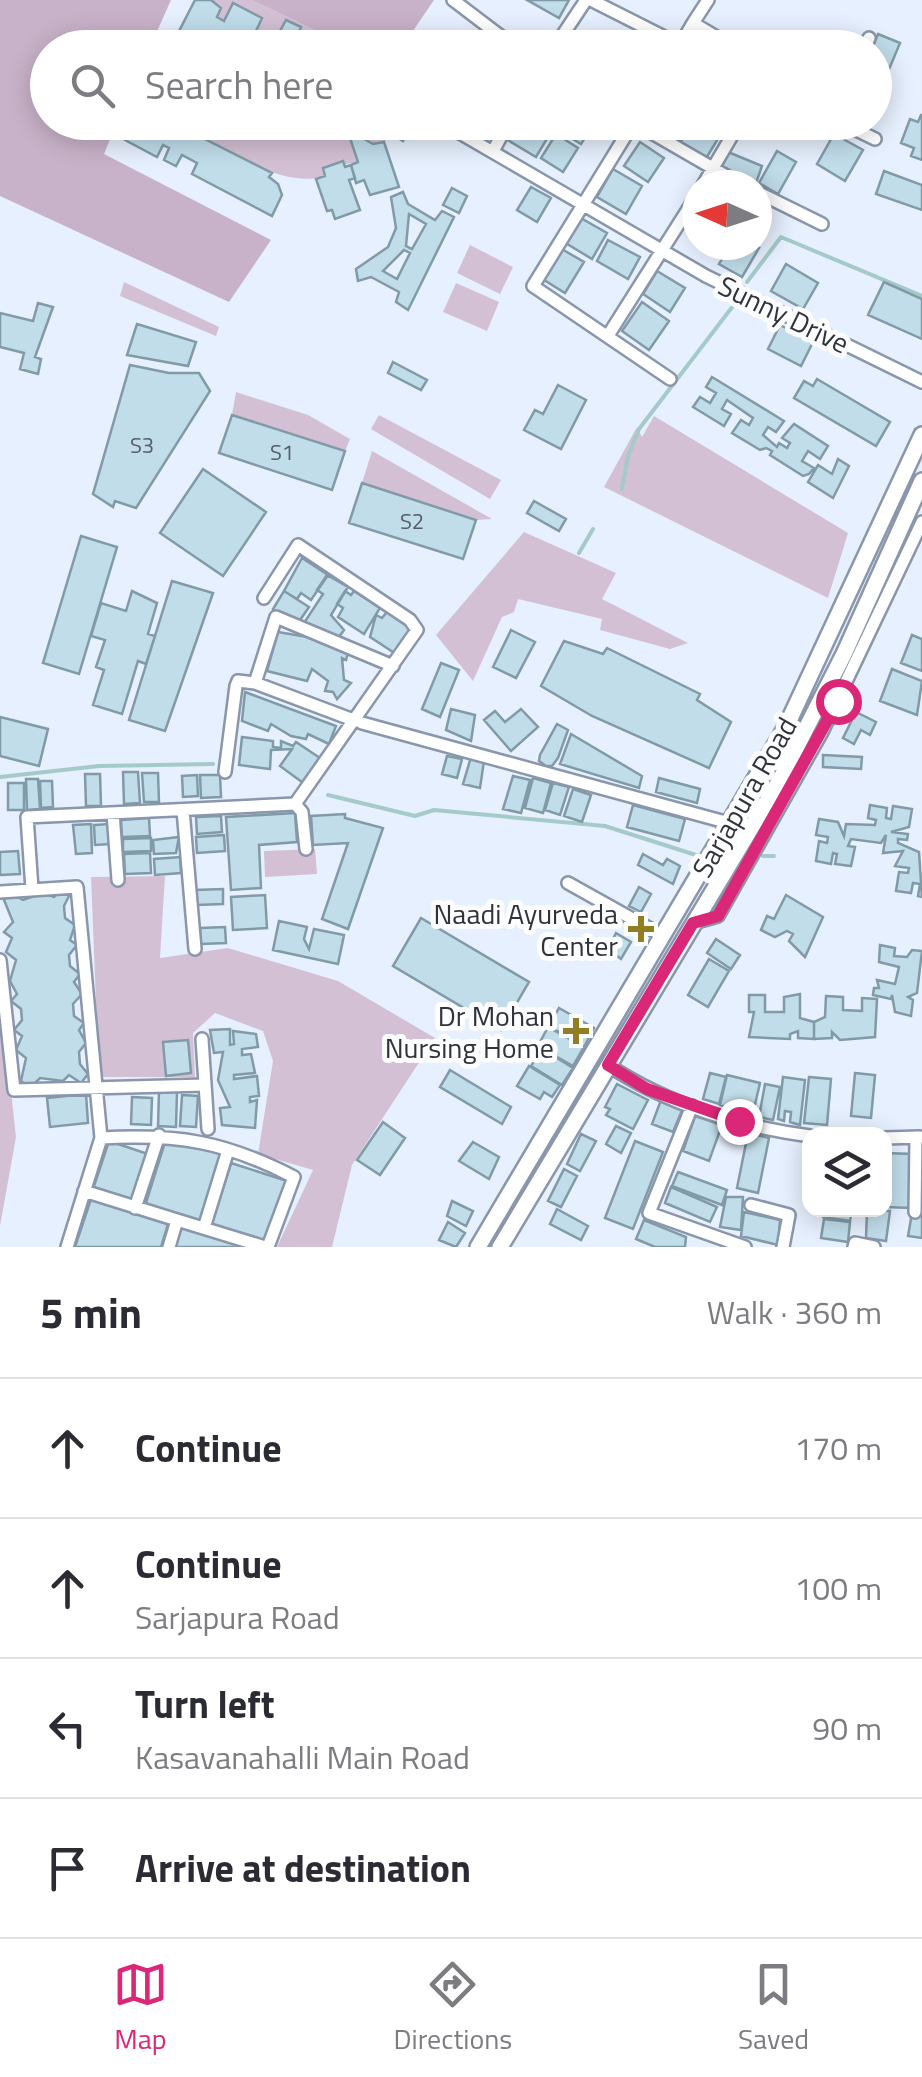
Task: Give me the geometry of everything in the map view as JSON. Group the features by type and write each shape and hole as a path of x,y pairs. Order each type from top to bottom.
{"main road":[{"name":"Sarjapura Road","path":"478,1247 786,727 922,435"},
{"name":"Sarjapura Road","path":"503,1242 693,923 788,782 847,647 918,516 922,481"},
{"path":"830,638 847,647"},
{"path":"489,1229 503,1242"}],"street":[{"path":"453,0 492,30"},
{"path":"567,30 588,0 647,30"},
{"path":"689,30 708,0"},
{"path":"693,23 705,30"},
{"name":"Sunny Drive","path":"473,140 664,251 922,382"},
{"path":"493,151 499,140"},
{"path":"623,140 533,286 670,379"},
{"path":"662,140 712,170 730,140"},
{"path":"772,199 822,224"},
{"path":"609,334 682,220"},
{"path":"788,782 918,516"},
{"path":"32,889 27,817 296,804 359,722 417,626 296,546 264,598"},
{"path":"254,683 278,617 393,666"},
{"path":"225,772 236,686 243,680 359,722 729,824"},
{"path":"296,804 302,812 306,848"},
{"path":"184,810 195,949"},
{"path":"113,813 118,880"},
{"path":"568,883 662,936"},
{"path":"0,892 78,887 100,1138 66,1247"},
{"path":"0,960 14,1090 206,1085"},
{"path":"202,1039 208,1129"},
{"path":"608,1065 647,1089 692,1106 802,1134"},
{"path":"692,1106 650,1213 745,1247"},
{"path":"84,1191 266,1247 294,1177 228,1150 159,1135 100,1138"},
{"path":"135,1208 159,1135"},
{"path":"892,1138 919,1137 915,1212"},
{"path":"204,1228 228,1150"},
{"path":"751,1205 789,1215 783,1247"},
{"path":"168,1247 177,1220"},
{"path":"854,1245 874,1247"}],"shaded area":[{"path":"0,0 171,0 158,30 30,30 30,140 110,140 104,154 271,240 229,302 0,196"},
{"path":"195,0 252,0 315,30 180,30"},
{"path":"252,0 434,0 414,30 315,30"},
{"path":"204,140 350,140 358,162 324,168 325,176 308,179 288,177 246,162"},
{"path":"470,245 513,267 500,294 457,273"},
{"path":"124,282 219,327 216,336 120,296"},
{"path":"456,283 499,302 487,331 443,312"},
{"path":"236,392 308,415 350,439 345,451 232,415"},
{"path":"379,415 501,480 490,499 371,429"},
{"path":"654,416 848,533 828,598 604,487 637,427 642,437"},
{"path":"372,451 492,519 476,520 362,483"},
{"path":"524,532 616,573 602,599 688,643 670,649 600,630 602,619 518,599 514,612 502,617 473,681 436,635"},
{"path":"315,849 317,874 265,877 264,851"},
{"path":"165,876 160,958 228,948 338,981 435,1038 352,1165 332,1247 277,1247 313,1170 258,1154 273,1061 263,1031 215,1013 193,1033 195,1077 99,1077 91,877"},
{"path":"0,990 16,1137 0,1226"}],"building":[{"path":"195,0 211,0 221,8 217,17 224,21 233,3 262,18 256,30 180,30"},
{"path":"527,0 569,0 559,18"},
{"path":"286,20 301,27 300,30 281,30"},
{"path":"892,40 900,43 892,62"},
{"path":"921,115 922,160 911,156 914,148 901,143 910,119 918,122"},
{"path":"125,140 207,140 272,173 269,177 278,184 282,195 272,216 192,174 197,163 182,155 176,166 164,160 169,148 163,145 157,157"},
{"path":"351,140 384,142 399,187 370,195 364,180 356,183 351,165 358,162"},
{"path":"508,140 546,140 536,157"},
{"path":"552,140 565,140 578,148 563,172 541,158"},
{"path":"682,140 717,140 705,160 679,145"},
{"path":"831,140 845,140 863,150 845,181 817,164"},
{"path":"640,142 664,158 648,182 624,166"},
{"path":"777,151 796,162 778,194 772,191 772,170 766,170"},
{"path":"728,152 762,166 761,170 721,168"},
{"path":"343,161 345,167 351,165 355,178 349,180 360,210 335,219 332,210 327,211 316,179 325,176 323,168"},
{"path":"613,169 642,186 626,214 597,197"},
{"path":"884,171 922,185 922,210 876,194"},
{"path":"531,187 551,198 537,222 517,210"},
{"path":"452,188 467,196 459,213 443,205"},
{"path":"403,192 408,204 435,220 442,211 454,217 408,310 396,302 399,292 371,277 358,281 356,269 388,247 396,228 391,197","holes":["409,214 426,224 412,249 406,246","404,250 410,253 397,279 383,271"]},
{"path":"579,217 607,233 592,259 564,242"},
{"path":"608,240 640,257 628,279 597,261"},
{"path":"560,248 584,262 565,293 541,278"},
{"path":"721,260 752,260 742,277 719,264"},
{"path":"786,264 818,283 803,309 771,291"},
{"path":"657,271 685,288 670,312 643,294"},
{"path":"884,282 922,299 922,339 868,315"},
{"path":"642,302 669,321 649,350 622,331"},
{"path":"38,303 53,307 35,357 41,359 38,374 20,369 24,353 0,347 0,313 33,321"},
{"path":"137,324 196,342 188,366 127,355"},
{"path":"780,325 813,342 801,366 768,349"},
{"path":"393,362 427,380 421,390 388,373"},
{"name":"S3","path":"130,365 169,373 199,373 210,391 136,508 115,501 113,507 93,494"},
{"path":"712,377 784,421 776,432 768,427 763,435 777,447 779,443 787,448 790,443 782,438 794,424 828,446 820,459 808,451 802,461 814,468 809,474 803,476 770,455 772,451 760,450 732,433 741,420 749,425 753,418 727,400 722,409 731,414 724,426 693,407 700,397 710,403 716,393 706,387"},
{"path":"817,379 890,422 876,446 794,398 804,381 813,386"},
{"path":"558,385 586,400 561,449 524,430 535,410 543,414"},
{"name":"S1","path":"232,415 345,451 332,490 219,453"},
{"path":"838,459 849,466 833,498 808,482 818,465 832,474"},
{"path":"203,469 266,512 223,576 160,533"},
{"name":"S2","path":"362,483 476,520 463,559 349,523"},
{"path":"534,501 566,519 559,531 527,513"},
{"path":"81,536 117,547 79,674 43,663"},
{"path":"302,558 328,575 311,600 301,593 297,599 284,591"},
{"path":"327,575 348,587 331,615 344,630 336,641 304,623 323,594 317,590"},
{"path":"172,581 213,593 165,731 129,720"},
{"path":"132,591 157,603 148,634 155,636 146,664 138,661 122,714 93,705 104,670 96,667 105,640 91,636 101,603 126,611"},
{"path":"284,591 309,607 298,623 273,609"},
{"path":"345,591 351,595 354,591 380,608 364,634 338,617 343,608 337,604"},
{"path":"387,612 413,628 396,654 370,637 376,615 382,618"},
{"path":"511,630 535,642 516,678 493,667"},
{"path":"278,632 319,639 348,653 346,660 342,658 344,680 351,683 337,699 333,692 325,691 328,681 312,669 307,681 267,671"},
{"path":"912,635 922,639 922,671 901,663"},
{"path":"564,641 603,654 607,648 700,694 697,700 731,722 709,768 592,716 541,686"},
{"path":"441,663 459,670 440,717 422,709"},
{"path":"892,669 922,681 917,715 880,701"},
{"path":"245,692 336,726 329,744 308,734 306,739 291,736 271,724 268,731 242,721"},
{"path":"451,709 475,715 471,741 446,730"},
{"path":"521,709 538,727 511,751 484,720 495,711 505,722"},
{"path":"856,712 876,722 870,735 861,730 854,744 843,738"},
{"path":"0,717 48,729 39,766 0,756"},
{"path":"557,724 568,730 558,758 552,766 546,766 539,761 540,755"},
{"path":"571,734 642,776 639,788 560,764"},
{"path":"242,737 273,741 273,747 281,748 281,741 293,746 296,742 323,760 306,785 280,766 292,749 271,750 270,769 239,765"},
{"path":"823,755 862,757 861,769 823,767"},
{"path":"447,756 462,759 457,778 442,774"},
{"path":"471,757 484,761 480,788 463,784"},
{"path":"123,772 138,772 140,803 124,804"},
{"path":"142,773 158,773 159,802 144,802"},
{"path":"85,774 100,774 101,806 86,806"},
{"path":"197,775 198,796 183,797 182,776"},
{"path":"200,775 220,775 221,797 201,798"},
{"path":"513,776 530,780 521,813 503,809"},
{"path":"533,778 551,783 543,813 525,808"},
{"path":"659,778 700,789 697,803 656,792"},
{"path":"26,779 38,779 40,809 27,810"},
{"path":"40,781 52,781 53,807 41,808"},
{"path":"8,783 24,783 24,810 8,810"},
{"path":"553,783 569,787 560,815 545,810"},
{"path":"573,789 591,795 582,822 564,816"},
{"path":"633,805 685,819 679,841 627,827"},
{"path":"870,805 887,808 886,818 891,819 893,806 912,809 909,827 891,832 908,834 907,840 898,839 898,843 919,852 922,897 918,896 920,884 913,883 911,893 896,891 899,872 908,873 909,868 895,866 903,851 883,853 886,835 881,843 851,839 848,846 855,847 851,866 835,864 837,854 833,853 831,864 816,861 819,841 827,843 828,837 816,835 819,819 838,822 844,836 846,824 875,825 876,820 868,818"},
{"path":"295,813 297,842 259,845 261,888 231,890 226,817"},
{"path":"345,814 345,818 383,828 348,929 322,919 348,843 313,845 311,816"},
{"path":"221,816 222,832 197,834 196,817"},
{"path":"149,818 150,836 122,837 121,820"},
{"path":"91,824 92,853 76,854 73,825"},
{"path":"110,824 111,844 95,845 94,825"},
{"path":"224,835 225,851 197,853 196,837"},
{"path":"179,837 176,853 154,854 153,840"},
{"path":"151,838 151,851 123,852 123,839"},
{"path":"18,851 20,874 0,875 0,852"},
{"path":"150,853 151,873 125,874 124,854"},
{"path":"643,854 663,865 667,859 680,866 673,884 638,865"},
{"path":"180,857 181,873 155,875 154,859"},
{"path":"639,887 651,894 641,912 629,906"},
{"path":"61,888 70,894 64,906 65,918 75,925 70,940 77,945 69,955 70,966 80,974 74,982 82,994 73,1004 74,1016 84,1023 79,1030 86,1043 79,1052 80,1064 88,1074 81,1083 69,1075 63,1081 40,1078 30,1088 21,1081 26,1058 16,1050 22,1036 14,1030 22,1020 21,1009 11,1001 17,994 10,981 16,960 6,952 12,938 4,932 13,922 4,900 10,893 23,900 44,893 54,897"},
{"path":"223,889 223,904 196,905 195,890"},
{"path":"265,895 267,928 233,930 231,897"},
{"path":"786,895 823,917 805,957 789,941 793,934 787,931 775,937 761,930 767,916 774,919"},
{"path":"421,918 529,982 501,1030 393,966"},
{"path":"279,921 307,927 304,939 309,949 314,929 344,935 338,964 273,950"},
{"path":"225,927 226,943 201,944 200,928"},
{"path":"616,933 631,942 621,959 608,949"},
{"path":"716,939 740,955 731,969 707,953"},
{"path":"880,945 895,948 894,956 907,957 912,950 922,951 917,993 908,997 913,1000 911,1016 895,1012 892,995 891,999 873,995 874,988 879,988 877,980 895,984 899,967 879,962"},
{"path":"709,959 729,971 708,1007 688,995"},
{"path":"800,994 800,1018 814,1022 814,1039 798,1038 798,1031 790,1034 790,1039 749,1037 754,1012 749,1012 749,995 765,995 765,1012 784,1012 784,997"},
{"path":"826,996 843,997 843,1010 862,1011 862,998 877,999 875,1037 840,1040 832,1032 832,1038 814,1039 814,1022 825,1017"},
{"path":"559,1008 594,1028 584,1047 549,1026"},
{"path":"548,1027 584,1047 573,1066 538,1046"},
{"path":"230,1029 230,1045 234,1044 233,1031 256,1034 258,1047 242,1049 242,1055 251,1054 255,1073 234,1075 234,1079 257,1076 259,1096 250,1097 250,1102 257,1100 255,1128 222,1125 220,1108 230,1107 218,1080 223,1052 214,1053 210,1030"},
{"path":"188,1040 191,1073 166,1076 163,1042"},
{"path":"549,1053 573,1068 562,1085 531,1066 538,1055 545,1059"},
{"path":"529,1066 560,1085 552,1097 544,1092 540,1099 517,1086"},
{"path":"450,1070 511,1107 502,1124 440,1087"},
{"path":"710,1073 726,1077 719,1104 703,1099"},
{"path":"855,1073 875,1075 871,1118 851,1116"},
{"path":"727,1075 760,1083 753,1113 720,1105"},
{"path":"783,1077 805,1080 800,1125 790,1122 791,1112 785,1111 784,1121 778,1119"},
{"path":"809,1077 831,1079 827,1125 804,1123"},
{"path":"617,1084 648,1100 633,1129 606,1115 610,1109 605,1107"},
{"path":"765,1084 780,1087 773,1120 759,1117"},
{"path":"159,1091 177,1092 176,1127 158,1126"},
{"path":"86,1094 88,1123 50,1127 47,1098"},
{"path":"182,1095 198,1096 196,1127 180,1126"},
{"path":"132,1097 152,1098 151,1125 131,1124"},
{"path":"661,1100 683,1108 673,1132 652,1124"},
{"path":"695,1116 722,1125 709,1161 683,1151"},
{"path":"383,1122 405,1138 380,1175 357,1160"},
{"path":"616,1126 631,1133 621,1153 606,1144"},
{"path":"748,1133 769,1138 758,1193 737,1188"},
{"path":"581,1134 596,1141 580,1171 567,1164"},
{"path":"167,1136 224,1154 202,1224 145,1206"},
{"path":"109,1141 151,1155 135,1203 93,1189"},
{"path":"635,1141 663,1152 633,1229 605,1218"},
{"path":"473,1142 499,1157 489,1179 459,1161"},
{"path":"892,1153 913,1154 912,1208 892,1207"},
{"path":"231,1163 287,1181 267,1244 211,1226"},
{"path":"564,1169 577,1176 561,1207 548,1201"},
{"path":"678,1172 727,1190 722,1205 672,1186"},
{"path":"671,1187 717,1207 710,1222 665,1203"},
{"path":"726,1197 743,1197 741,1230 720,1227"},
{"path":"91,1199 168,1224 161,1247 75,1247"},
{"path":"452,1201 473,1211 466,1226 447,1216"},
{"path":"557,1209 588,1226 581,1240 550,1224"},
{"path":"744,1212 780,1220 778,1245 741,1236"},
{"path":"912,1213 922,1215 922,1238 908,1236"},
{"path":"867,1217 889,1217 886,1241 866,1238"},
{"path":"824,1219 850,1222 848,1242 821,1238"},
{"path":"644,1220 686,1237 685,1247 655,1247 636,1239"},
{"path":"448,1222 465,1233 456,1247 439,1240"},
{"path":"179,1226 245,1247 173,1247"}],"waterway":[{"path":"747,282 781,237 922,296"},
{"path":"622,489 628,456 639,429 736,302"},
{"path":"579,553 593,529"},
{"path":"0,777 99,766 213,764"},
{"path":"328,795 415,816 434,810 605,826 699,856"},
{"path":"763,856 774,856"}],"place":[{"name":"Naadi Ayurveda Center","path":"641,929"},
{"name":"Dr Mohan Nursing Home","path":"576,1031"}],"route":[{"path":"739,1121 647,1089 608,1065 693,923 718,916 794,786 838,701"}]}
